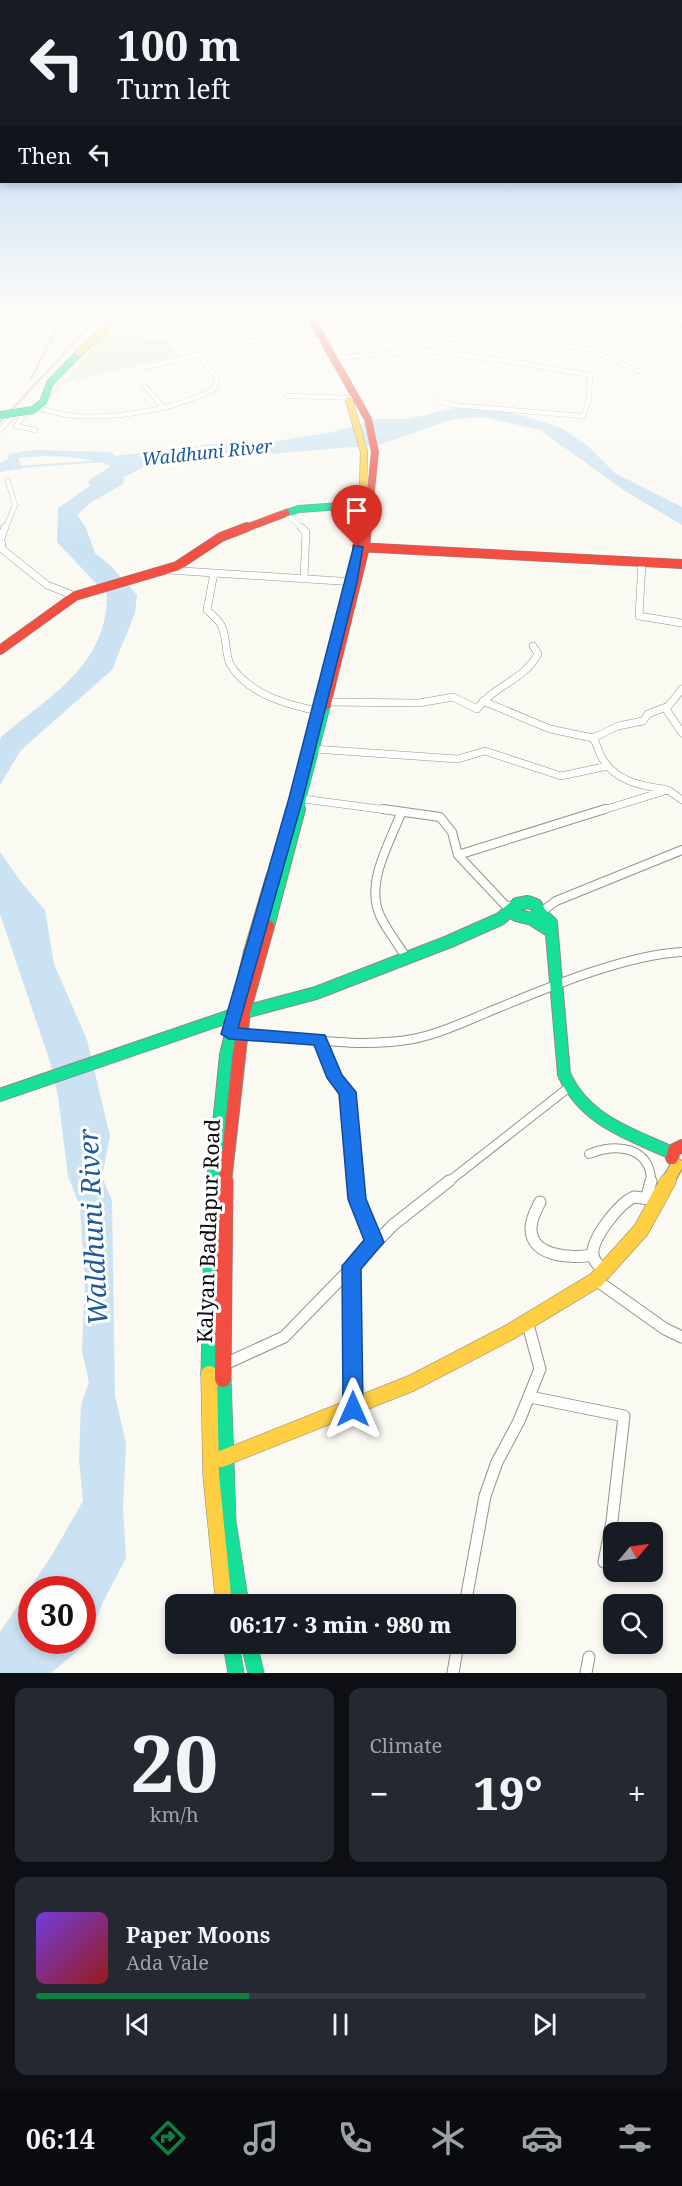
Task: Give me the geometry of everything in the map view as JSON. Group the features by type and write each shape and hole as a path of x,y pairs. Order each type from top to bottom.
{"main road":[{"path":"0,415 33,410 43,402 46,393"},
{"name":"Kalyan Badlapur Road","path":"349,393 352,398"},
{"name":"Kalyan Badlapur Road","path":"239,1594 228,1522 223,1365 225,1165 244,1012 361,547 370,452 362,418 350,393"},
{"path":"0,650 79,594 177,566 220,537 284,512 365,503"},
{"path":"361,547 682,564"},
{"name":"Kalyan Badlapur Road","path":"222,1594 213,1531 207,1372 212,1167 232,1015 314,748 322,709"},
{"path":"0,1095 232,1015 316,993 407,959 500,919 517,905 532,903 539,907 536,916"},
{"path":"517,905 514,913 520,918"},
{"path":"500,919 536,916"},
{"path":"210,1463 353,1409 422,1378 527,1322 596,1280 641,1230 653,1198 679,1167 672,1153 588,1112 568,1088 564,1074 558,984 551,931 536,916"},
{"path":"672,1153 682,1144"},
{"path":"233,1654 236,1673"},
{"path":"251,1654 256,1673"}],"street":[{"path":"0,430 11,418 38,408 50,393"},
{"path":"151,393 162,406"},
{"path":"38,408 76,416 93,416 162,406 197,398 206,393"},
{"path":"438,400 452,405 583,416 589,393"},
{"path":"287,396 352,398"},
{"path":"24,415 16,426 36,430"},
{"path":"8,481 15,505 0,538 2,549 46,585 79,594"},
{"path":"284,512 306,532 307,559 304,577"},
{"path":"642,562 639,616 682,623"},
{"path":"163,570 304,577 353,582"},
{"path":"214,573 207,610 222,625 233,668 263,693 295,707 322,709 419,703 453,698 477,709 489,694 529,670 538,654 533,646"},
{"path":"483,701 550,729 593,738 618,726 643,721 648,714 666,707 682,689"},
{"path":"666,707 682,733"},
{"path":"593,738 608,766 617,775 635,784 668,790 682,800"},
{"path":"314,748 458,759 481,751 561,776 608,766"},
{"path":"458,855 668,790"},
{"path":"299,799 440,817 452,832 458,855 505,905 517,905"},
{"path":"401,813 379,876 376,900 377,908 407,959"},
{"path":"536,916 556,901 682,850"},
{"path":"532,903 556,901"},
{"path":"229,1034 367,1042 412,1039 444,1030 558,984 660,953 682,952"},
{"path":"319,1039 336,1078 347,1092 357,1199 374,1242"},
{"path":"207,1372 284,1337 307,1316 374,1242 568,1088"},
{"path":"540,1202 530,1224 531,1235 537,1245 566,1256 581,1258 592,1255 613,1216 628,1197 638,1194 653,1198 654,1173 650,1163 638,1153 614,1146 600,1147 590,1154"},
{"path":"592,1255 596,1264 604,1270"},
{"path":"352,1266 353,1409"},
{"path":"596,1280 665,1329 682,1338"},
{"path":"467,1594 485,1496 497,1462 530,1397 540,1369 527,1322"},
{"path":"530,1397 624,1416 612,1522"},
{"path":"453,1673 456,1654"},
{"path":"586,1673 589,1657"}],"water":[{"name":"Waldhuni River","path":"459,407 507,411 562,428 589,447 615,473 682,507 682,525 625,491 540,430 484,417 453,419 379,445 150,464 124,477 123,484 90,503 77,515 86,528 95,553 110,565 137,595 135,613 112,670 21,750 0,785 0,740 2,736 72,677 86,660 97,641 104,620 107,595 57,542 58,508 90,486 88,481 111,466 77,458 29,457 18,458 22,469 0,472 0,463 8,459 9,454 35,450 110,452 115,456 230,442 278,441 333,432 377,419 408,419"},
{"name":"Waldhuni River","path":"0,852 45,910 54,964 87,1040 110,1136 102,1177 112,1200 115,1396 126,1443 123,1507 126,1558 96,1621 96,1576 38,1576 83,1501 79,1459 81,1405 89,1382 82,1351 85,1280 80,1207 68,1176 58,1096 50,1062 0,914"},
{"path":"18,1605 18,1654 74,1654 51,1673 0,1673 0,1632"}],"waterway":[{"path":"20,467 103,461"}],"railway":[{"path":"0,422 27,393"}],"traffic: fast":[{"path":"0,415 33,410 43,402 46,393"},
{"path":"286,513 299,509 369,504"},
{"path":"268,926 326,705"},
{"path":"532,919 540,913 536,905 528,902 517,904 514,910 516,915 532,919 551,931"},
{"path":"0,1095 233,1015 316,993 448,942 500,919 514,907"},
{"path":"540,913 551,923 564,1074 571,1090 581,1103 608,1123 672,1153"},
{"path":"209,1374 211,1214 219,1108 236,1003 250,952"},
{"path":"223,1379 228,1522 239,1594"},
{"path":"233,1654 236,1673"},
{"path":"251,1654 256,1673"}],"traffic: slow":[{"path":"349,400 364,452 363,491"},
{"path":"250,952 272,878"},
{"path":"221,1459 412,1383 510,1332 596,1280 641,1230 677,1165"},
{"path":"209,1374 211,1475 223,1594"}],"traffic: jam":[{"path":"326,705 365,547 375,452 368,419 353,393"},
{"path":"0,650 75,596 177,566 221,537 286,513"},
{"path":"357,547 682,564"},
{"path":"223,1379 225,1165 244,1012 268,926"},
{"path":"672,1158 674,1150 682,1146"}],"route":[{"path":"353,1409 352,1266 374,1242 357,1199 349,1098 345,1087 336,1078 319,1039 229,1034 232,1015 296,798 316,711 351,582 357,547"}]}
